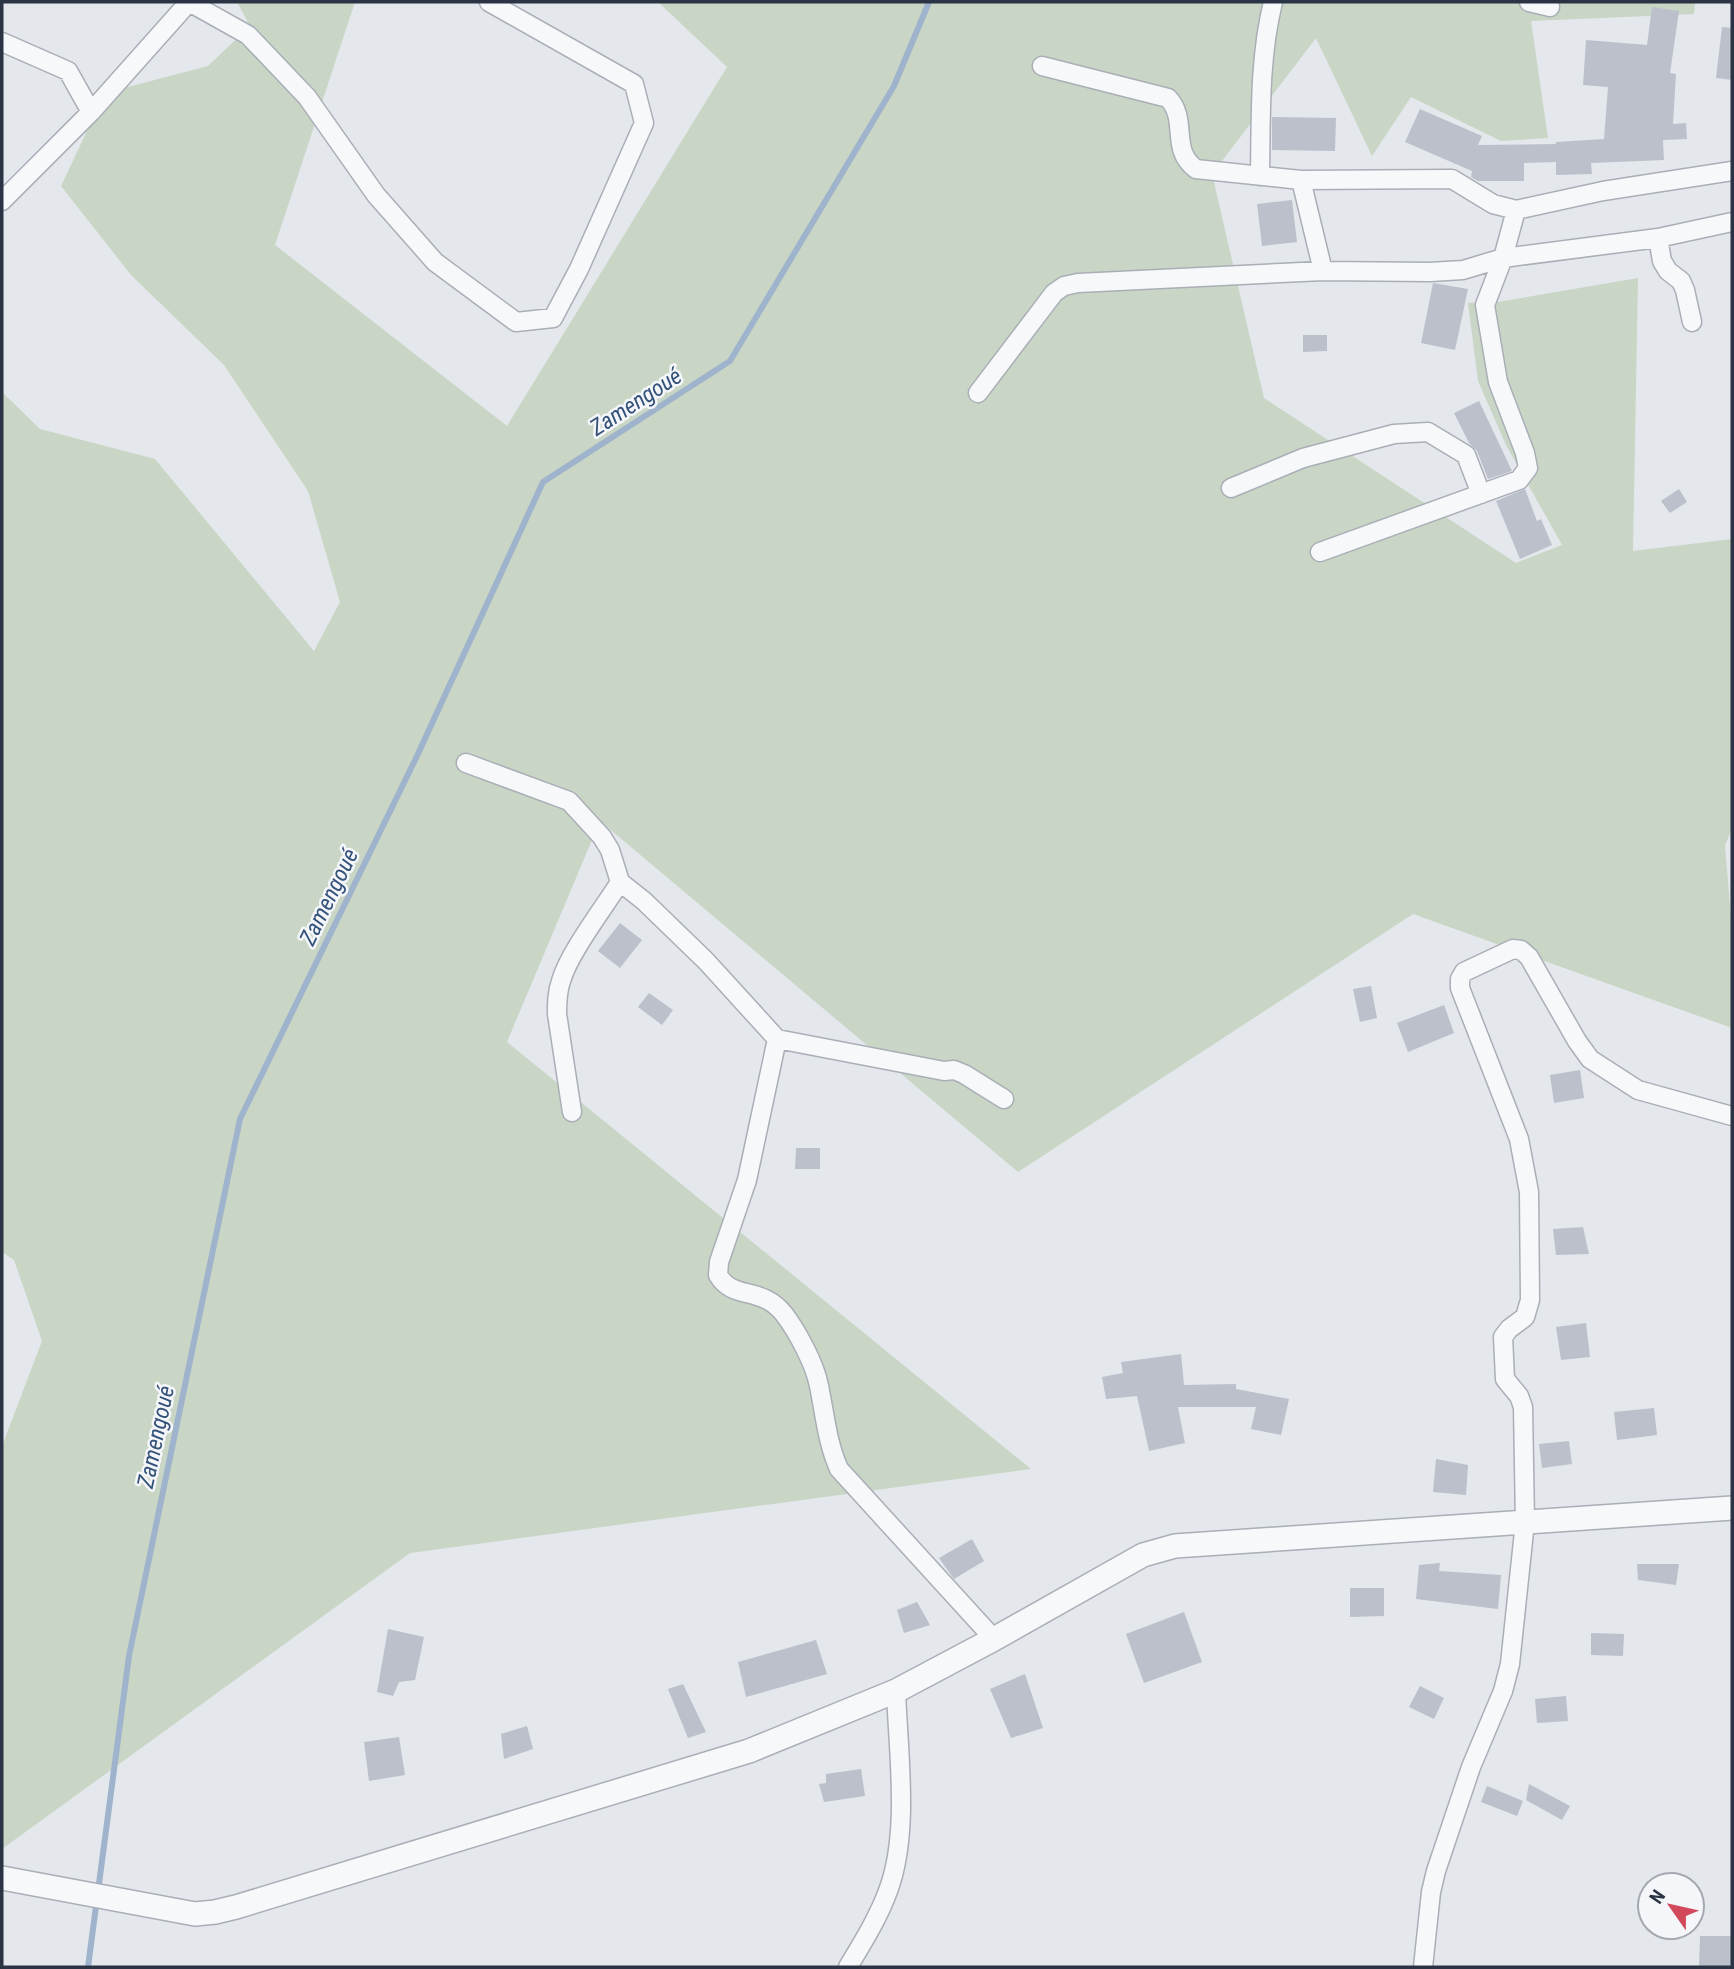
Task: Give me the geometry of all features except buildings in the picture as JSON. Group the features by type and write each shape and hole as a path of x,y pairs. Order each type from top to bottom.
{"street":[{"path":"2,201 92,112 189,2 248,35 307,97 376,195 435,262 516,321 553,318 579,270 644,124 634,84 489,2"},
{"path":"1261,176 1264,36 1273,2"},
{"path":"1529,2 1550,7"},
{"path":"2,42 68,71 92,112"},
{"path":"1042,66 1168,98 1176,107 1182,152 1187,162 1196,169 1301,180 1452,179 1493,204 1516,210 1603,191 1732,171"},
{"path":"1301,180 1323,271"},
{"path":"1320,552 1520,480 1528,468 1525,453 1498,382 1485,306 1503,258 1516,210"},
{"path":"978,393 1054,293 1064,286 1078,283 1323,271 1463,270 1503,258 1658,238 1732,222"},
{"path":"1658,238 1662,261 1668,271 1681,281 1685,290 1692,322"},
{"path":"1231,488 1303,458 1394,434 1428,432 1466,455 1481,494"},
{"path":"466,763 569,801 603,837 620,882 644,901 706,961 777,1039 944,1071 954,1070 1004,1099"},
{"path":"572,1112 556,1014 557,997 568,964 620,882"},
{"path":"1423,1967 1431,1892 1436,1871 1471,1767 1506,1682 1525,1522 1523,1407 1519,1396 1505,1379 1503,1337 1525,1317 1530,1300 1529,1192 1519,1139 1460,988 1460,979 1464,972 1501,954 1513,949 1521,950 1529,957 1590,1059 1638,1090 1732,1116"},
{"path":"777,1039 747,1180 719,1262 718,1275 729,1289 767,1297 781,1310 794,1328 819,1382 828,1443 839,1469 994,1639"},
{"path":"2,1878 195,1914 215,1913 749,1751 895,1690 994,1639 1143,1555 1175,1546 1732,1508"},
{"path":"848,1967 873,1925 889,1889 897,1854 901,1821 895,1690"}],"green space":[{"path":"237,2 355,2 275,245 507,426 727,67 658,2 1695,2 1694,14 1531,21 1548,138 1501,141 1411,97 1372,156 1316,38 1212,174 1264,398 1516,563 1562,545 1506,445 1478,381 1468,303 1498,302 1638,278 1633,551 1732,539 1732,829 1725,845 1732,931 1732,1028 1413,914 1018,1172 600,821 507,1042 1031,1469 410,1553 2,1849 2,1446 42,1341 14,1260 2,1252 2,392 40,429 155,459 314,651 340,602 308,491 224,365 131,275 61,186 105,93 208,66 250,26"}],"waterway":[{"name":"Zamengoué","path":"88,1967 129,1656 240,1119 417,756 543,482 730,361 894,86 929,2"}]}
